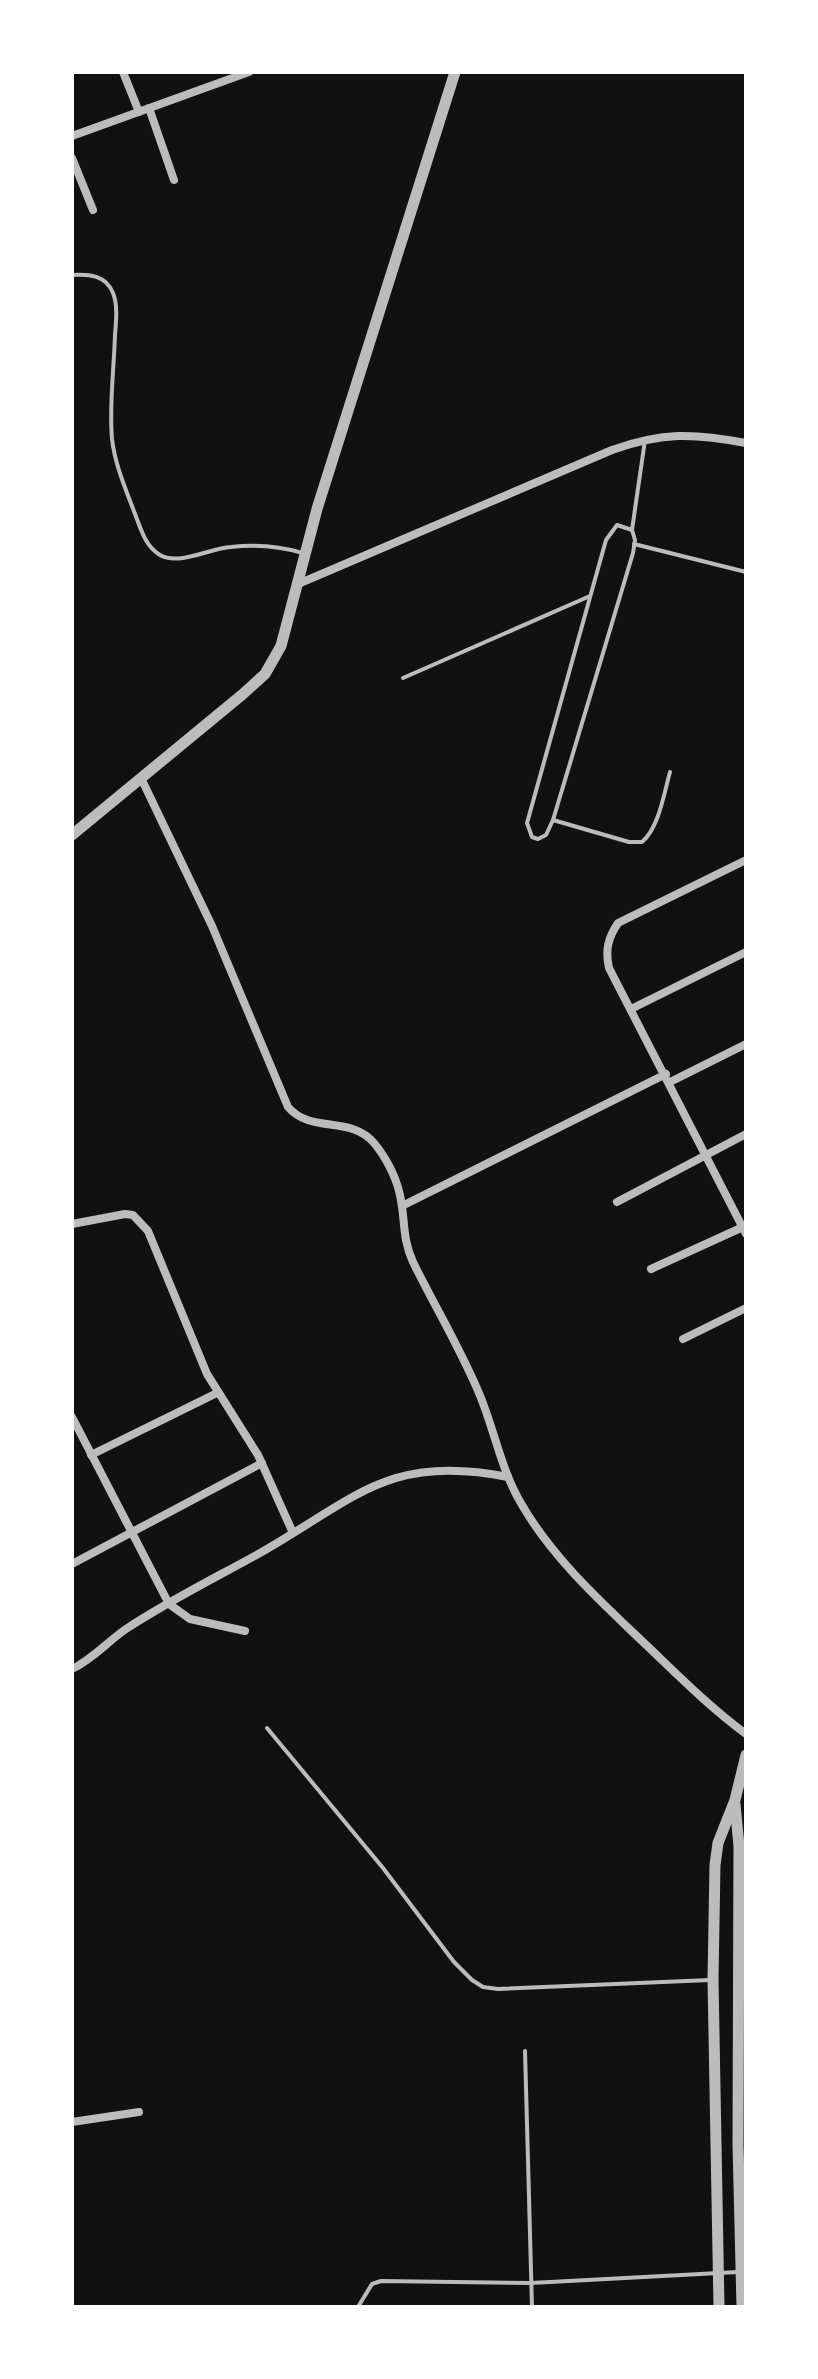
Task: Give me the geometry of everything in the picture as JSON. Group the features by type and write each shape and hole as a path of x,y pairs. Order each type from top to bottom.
{"street":[{"path":"123,72 144,110 174,180"},
{"path":"72,136 249,72"},
{"path":"72,835 265,674 281,646 327,479 455,72"},
{"path":"72,158 93,210"},
{"path":"298,584 645,438 681,435 746,443"},
{"path":"141,778 212,926 288,1107 298,1117 311,1123 348,1126 361,1132 373,1142 387,1165 399,1190 402,1229 407,1247 479,1394 508,1477 523,1507 590,1593 715,1711 746,1734"},
{"path":"651,1269 744,1230 609,968 606,953 610,935 618,923 746,860"},
{"path":"631,1009 746,952"},
{"path":"402,1206 668,1078 746,1044"},
{"path":"617,1202 746,1134"},
{"path":"72,1224 125,1214 141,1221 217,1393 262,1463 293,1533"},
{"path":"683,1339 746,1308"},
{"path":"91,1455 217,1393"},
{"path":"72,1417 169,1604 190,1619 245,1631"},
{"path":"72,1564 262,1463"},
{"path":"72,1669 97,1654 125,1630 349,1497 398,1476 424,1470 452,1468 508,1477"},
{"path":"719,2307 713,1979 715,1865 718,1843 735,1800 746,1755"},
{"path":"735,1800 742,1962 742,2307"},
{"path":"72,2122 139,2112"}],"lane":[{"path":"72,275 91,274 100,278 113,292 116,323 112,438 123,483 146,543 168,559 180,559 213,549 266,545 306,554"},
{"path":"632,530 617,525 610,532 590,596 527,823 532,837 538,839 546,835 553,820 634,544 632,530 645,438"},
{"path":"634,544 746,572"},
{"path":"403,678 590,596"},
{"path":"553,820 629,842 642,842 649,837 670,772"},
{"path":"267,1728 383,1868 454,1962 483,1987 498,1989 713,1979"},
{"path":"525,2051 532,2307"},
{"path":"358,2307 364,2293 372,2284 381,2281 531,2283 740,2272"}]}
